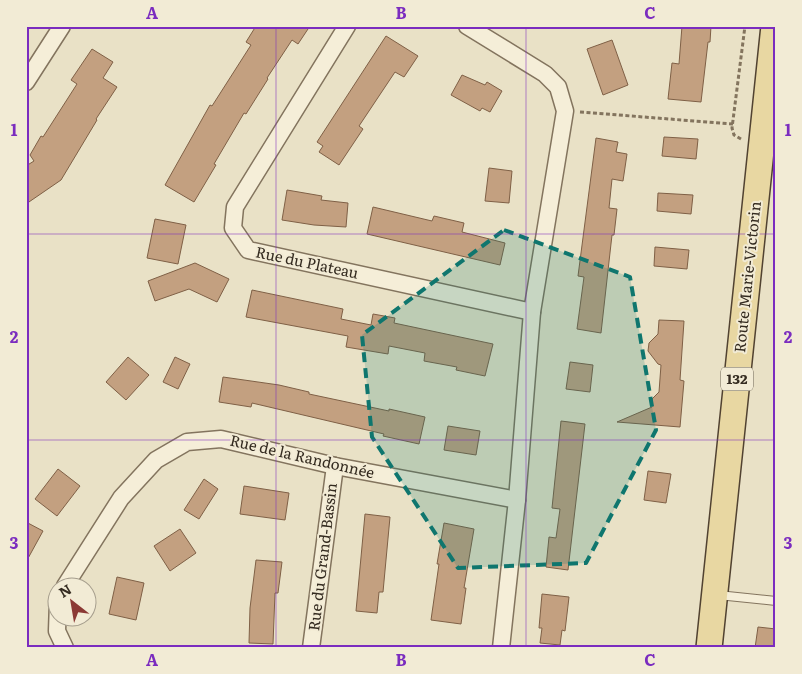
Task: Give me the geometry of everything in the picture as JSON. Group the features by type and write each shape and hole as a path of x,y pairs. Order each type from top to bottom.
{"main road":[{"name":"Route Marie-Victorin","path":"709,648 770,105 774,26"}],"street":[{"path":"26,82 62,26"},
{"name":"Rue du Plateau","path":"347,26 235,207 233,228 248,250 532,312"},
{"path":"467,26 545,74 558,87 565,111 532,312 517,500 501,648"},
{"name":"Rue de la Randonnée","path":"71,576 122,498 156,460 188,442 221,439 335,466 517,500"},
{"name":"Rue du Grand-Bassin","path":"311,648 335,466"},
{"path":"57,626 57,631 65,648"}],"lane":[{"path":"714,594 776,601"}],"path":[{"path":"740,138 734,135 733,124 745,26"},
{"path":"565,111 733,124"}],"highlighted area":[{"path":"504,230 630,277 656,430 586,563 458,568 372,437 362,335"}],"building":[{"path":"256,26 310,26 298,44 292,40 246,114 244,113 194,202 165,185 210,105 212,106 251,45 246,42"},
{"path":"682,26 711,26 701,102 668,99 672,63 679,64"},
{"path":"386,36 418,56 404,77 395,72 359,126 363,129 339,165 319,152 323,146 317,142"},
{"path":"612,40 628,85 603,95 587,49"},
{"path":"92,49 113,62 103,78 117,87 61,180 26,204 26,166 34,161 30,155 77,84 71,80"},
{"path":"462,75 485,85 487,82 502,91 490,112 482,108 480,111 451,95"},
{"path":"664,137 698,139 696,159 662,156"},
{"path":"596,138 618,142 616,152 627,154 623,181 612,179 609,208 617,209 614,235 612,235 601,333 577,329 584,277 578,276"},
{"path":"489,168 512,171 509,203 485,201"},
{"path":"287,190 322,196 321,200 348,203 346,227 282,220"},
{"path":"658,193 693,195 691,214 657,211"},
{"path":"373,207 432,221 434,216 464,223 462,232 505,243 500,265 367,234"},
{"path":"155,219 186,225 178,264 147,258"},
{"path":"655,247 689,250 687,269 654,266"},
{"path":"195,263 229,279 217,302 189,289 155,301 148,281"},
{"path":"252,290 343,309 341,319 371,325 373,314 395,318 394,323 493,344 485,376 456,370 457,367 424,361 425,353 389,346 388,354 346,347 348,336 246,317"},
{"path":"659,320 684,321 680,380 684,381 680,427 617,422 652,407 652,399 659,392 661,365 658,364 648,351 649,343 658,334"},
{"path":"128,357 149,375 126,400 106,382"},
{"path":"175,357 190,364 178,389 163,382"},
{"path":"570,362 593,365 590,392 566,389"},
{"path":"223,377 279,385 309,392 309,394 425,417 419,444 252,403 251,407 219,402"},
{"path":"561,421 585,424 568,570 546,567 549,537 556,538 560,509 552,508"},
{"path":"448,426 480,431 476,455 444,450"},
{"path":"58,469 80,486 57,516 35,499"},
{"path":"648,471 671,474 666,503 644,500"},
{"path":"204,479 218,489 199,519 184,510"},
{"path":"244,486 289,493 285,520 240,514"},
{"path":"365,514 390,517 383,592 379,592 377,613 356,611"},
{"path":"26,522 43,531 26,562"},
{"path":"444,523 474,529 464,588 466,588 461,624 431,620"},
{"path":"180,529 196,553 170,571 154,546"},
{"path":"256,560 282,562 278,593 275,593 273,644 249,643 250,608"},
{"path":"117,577 144,583 136,620 109,614"},
{"path":"542,594 569,597 565,631 562,630 560,645 540,643 542,628 539,628"},
{"path":"758,627 776,629 776,648 755,648"}]}
